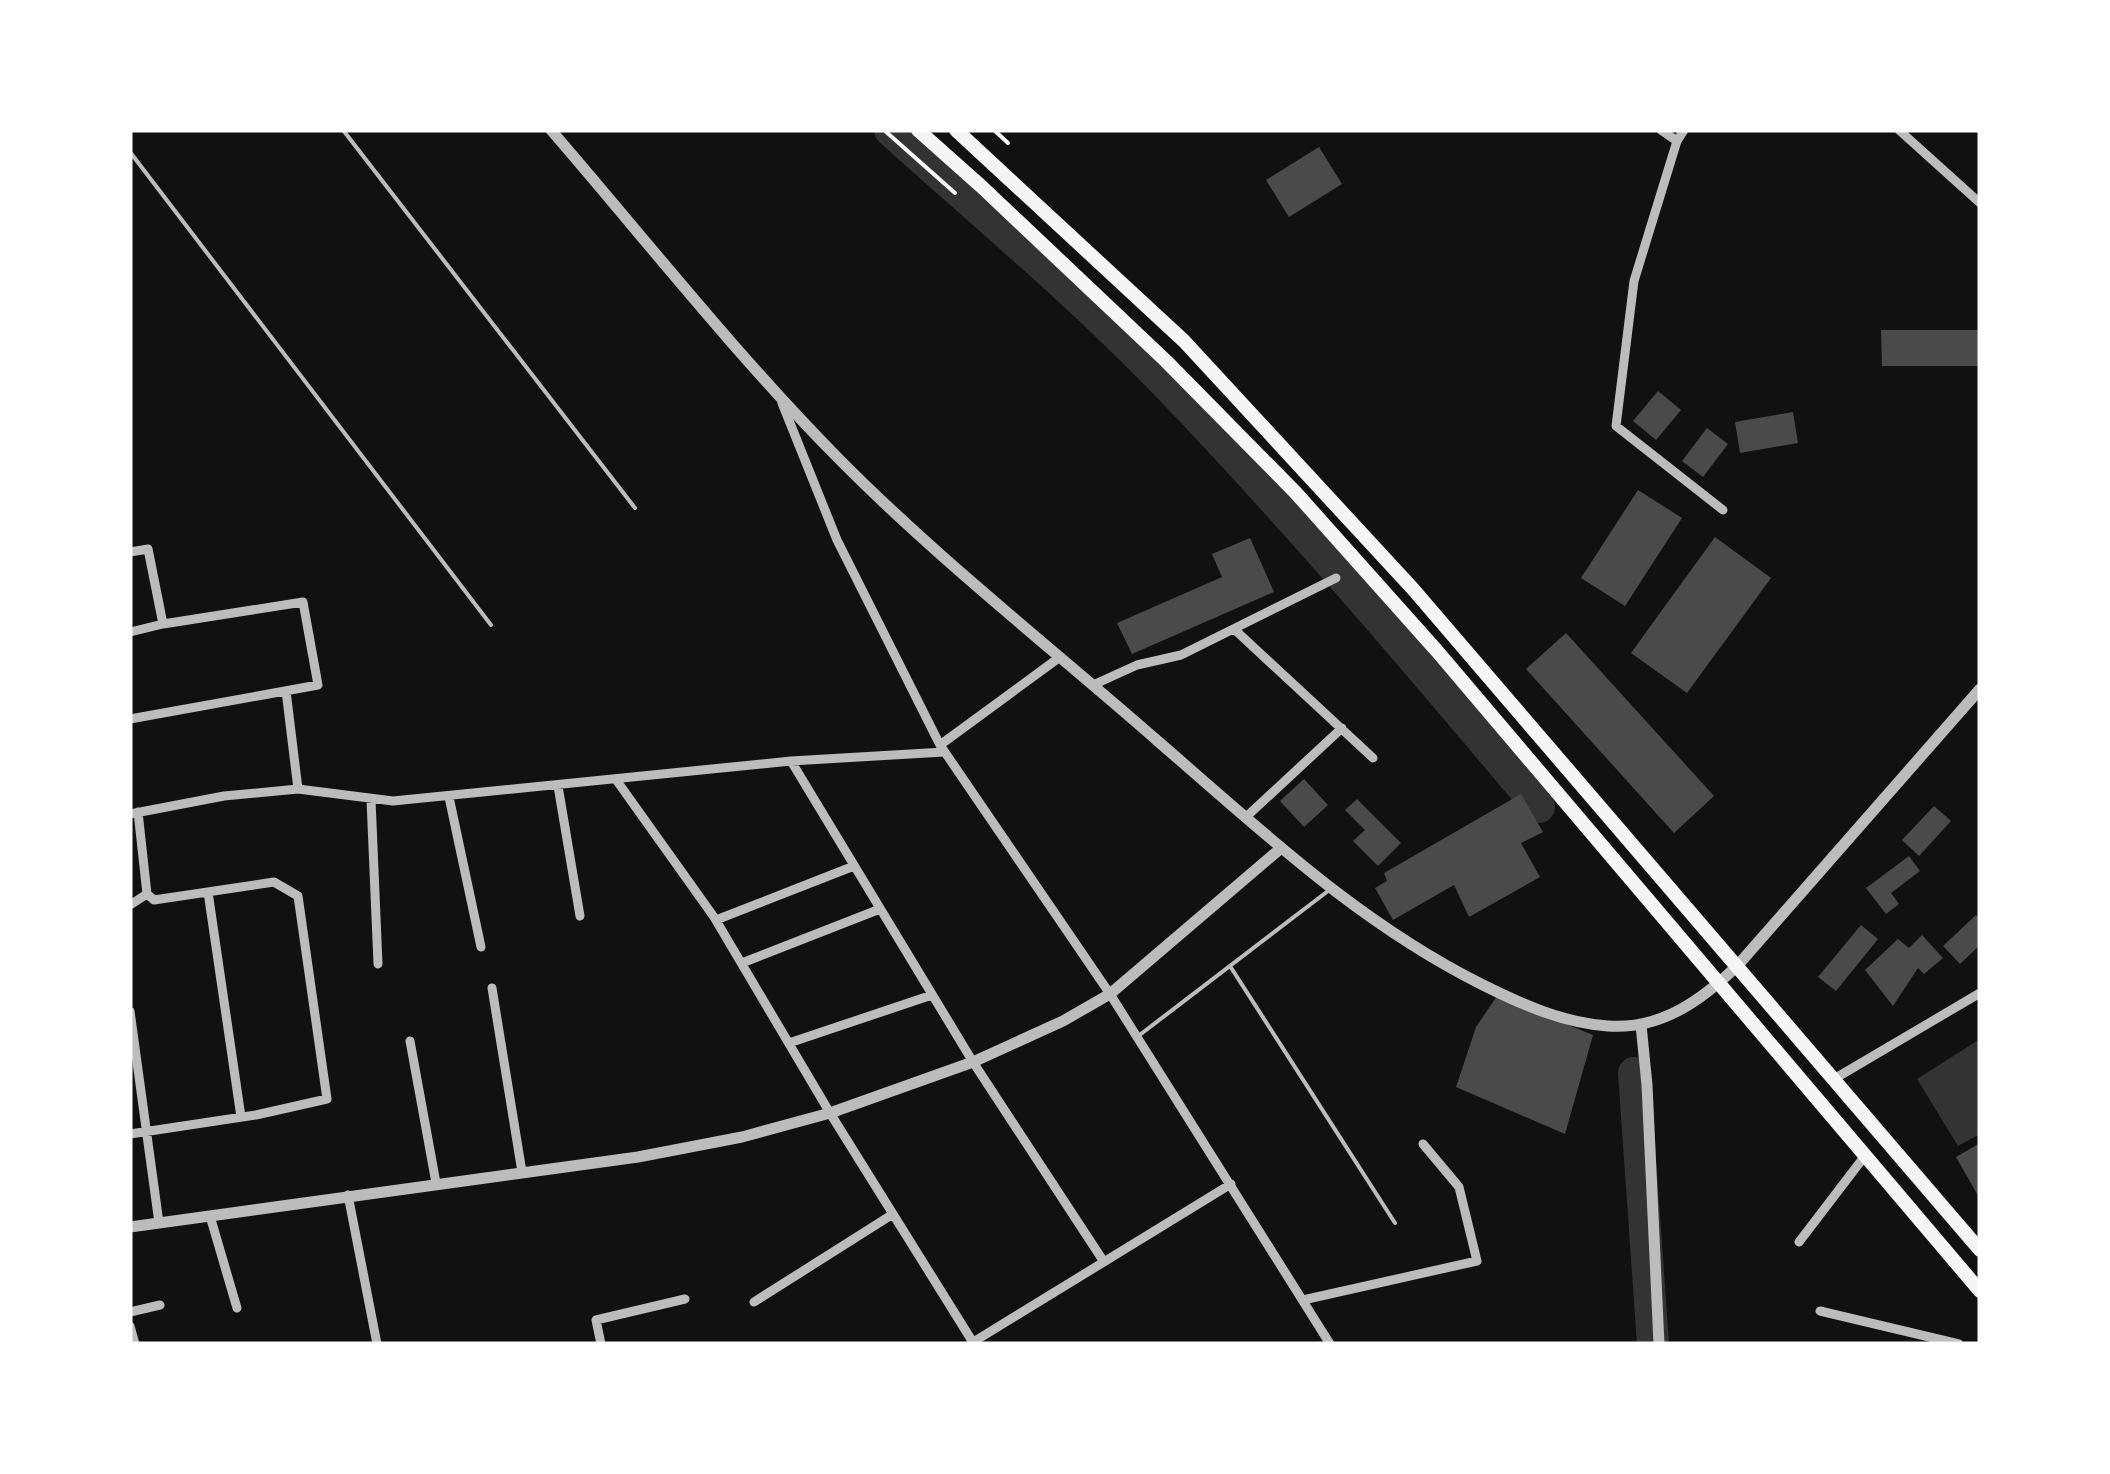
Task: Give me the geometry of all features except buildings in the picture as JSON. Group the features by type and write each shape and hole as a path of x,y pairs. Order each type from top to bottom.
{"main road":[{"path":"918,130 1166,362 1296,493 1436,651 1980,1292"},
{"path":"956,130 1184,341 1413,589 1980,1250"}],"street":[{"path":"552,130 778,392 838,458 919,535 1330,889 1384,930 1503,995 1548,1014 1583,1023 1641,1025 1682,1010 1718,985 1980,689"},
{"path":"1661,130 1677,142"},
{"path":"1684,130 1634,282 1616,426 1723,510"},
{"path":"1898,130 1980,203"},
{"path":"778,392 836,540 942,748 1110,994 1330,1344"},
{"path":"130,552 148,548 163,624"},
{"path":"1093,685 1137,666 1181,655 1336,578"},
{"path":"130,632 303,602 318,685 130,719"},
{"path":"1234,629 1374,758"},
{"path":"130,1134 327,1100 298,896 274,882 154,900 147,894 134,813 224,796 298,789 371,800 449,797 942,748 1060,656"},
{"path":"286,691 298,789"},
{"path":"1245,818 1342,728"},
{"path":"791,761 973,1062 1104,1262"},
{"path":"617,781 716,920 972,1343 1231,1184"},
{"path":"558,786 580,916"},
{"path":"449,797 481,947"},
{"path":"371,800 378,964"},
{"path":"130,1228 638,1157 742,1137 830,1112 973,1062 1110,994 1280,849"},
{"path":"716,920 854,866"},
{"path":"208,892 241,1117"},
{"path":"130,905 147,894"},
{"path":"742,963 880,908"},
{"path":"492,988 522,1172"},
{"path":"1834,1080 1980,993"},
{"path":"789,1043 932,995"},
{"path":"130,1011 158,1223"},
{"path":"1641,1025 1660,1344"},
{"path":"410,1041 436,1184"},
{"path":"1303,1300 1477,1261 1460,1187 1422,1144"},
{"path":"1799,1242 1864,1157"},
{"path":"348,1195 377,1344"},
{"path":"754,1302 894,1214"},
{"path":"210,1216 237,1308"},
{"path":"601,1344 596,1320 685,1298"},
{"path":"130,1312 160,1305"},
{"path":"1820,1310 1958,1344"},
{"path":"130,1326 135,1344"}],"lane":[{"path":"344,130 635,508"},
{"path":"130,152 491,626"},
{"path":"1137,1037 1330,889"},
{"path":"1230,966 1395,1224"}],"path":[{"path":"884,130 955,193"},
{"path":"994,130 1008,142"}],"shaded area":[{"path":"1980,1039 1980,1134 1958,1146 1917,1079"}],"waterway":[{"path":"890,130 1063,284 1163,381 1308,538 1539,807"},
{"path":"1634,1073 1653,1344"}]}
